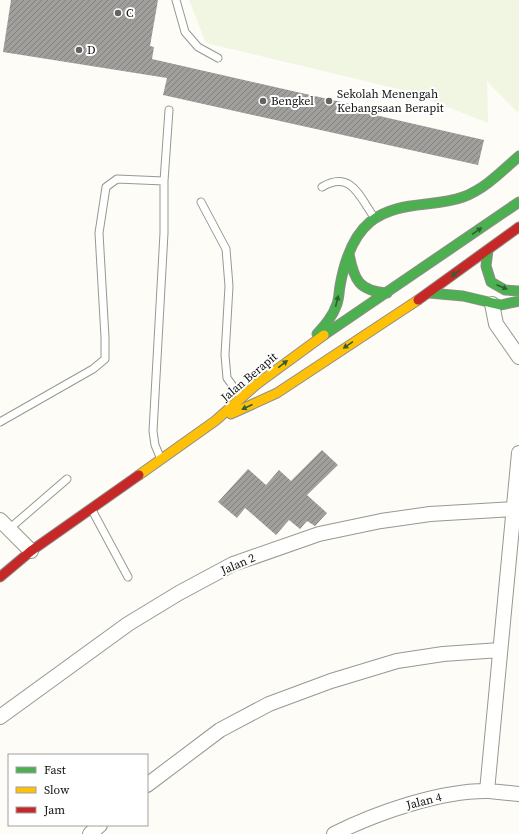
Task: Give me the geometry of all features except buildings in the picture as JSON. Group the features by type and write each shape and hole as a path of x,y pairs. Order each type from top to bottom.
{"main road":[{"path":"297,353 326,326 336,306 349,252 359,234 375,218 384,212 403,207 463,197 489,184 519,156"},
{"name":"Jalan Berapit","path":"0,577 31,551 215,421 242,397 297,353 519,202"},
{"path":"215,421 272,396 429,292 519,227"},
{"path":"488,250 486,266 491,282 505,290 519,291"},
{"path":"349,252 356,280 365,290 376,293 387,293"},
{"path":"429,292 463,296 501,305 519,301"}],"street":[{"path":"492,304 496,324 519,357"},
{"path":"487,791 519,453"},
{"name":"Jalan 2","path":"0,717 128,624 179,593 233,564 319,534 381,521 430,514 514,509"},
{"path":"4,524 31,551"},
{"path":"148,784 220,730 269,704 331,681 397,661 443,654 500,650"},
{"name":"Jalan 4","path":"334,834 388,811 439,796 487,791 519,794"},
{"path":"90,834 99,826"}],"lane":[{"path":"176,0 185,32 198,47 218,58"},
{"path":"161,459 155,445 153,431 164,240 164,181 168,110"},
{"path":"0,422 93,369 105,359 106,337 99,233 106,187 117,179 164,181"},
{"path":"322,187 332,182 342,180 351,184 375,218"},
{"path":"201,202 226,249 229,286 225,355 227,378 242,397"},
{"path":"4,524 66,479"},
{"path":"91,508 128,577"}],"green space":[{"path":"189,0 519,0 519,110 517,112 487,81 488,123 407,91 206,43"}],"traffic: fast":[{"path":"317,334 335,308 344,268 350,251 358,235 370,222 392,210 451,200 471,194 493,179 519,156"},
{"path":"324,335 519,202"},
{"path":"488,250 486,266 491,282 505,290 519,291"},
{"path":"349,254 353,271 359,282 370,290 387,293"},
{"path":"429,293 463,296 501,305 519,301"}],"traffic: slow":[{"path":"231,414 277,393 418,300"},
{"path":"139,475 215,421 257,384 324,335"}],"traffic: jam":[{"path":"418,300 519,227"},
{"path":"0,577 31,551 139,475"}],"place":[{"name":"C","path":"118,13"},
{"name":"D","path":"79,50"},
{"name":"Bengkel","path":"263,101"},
{"name":"Sekolah Menengah Kebangsaan Berapit","path":"329,101"}]}
